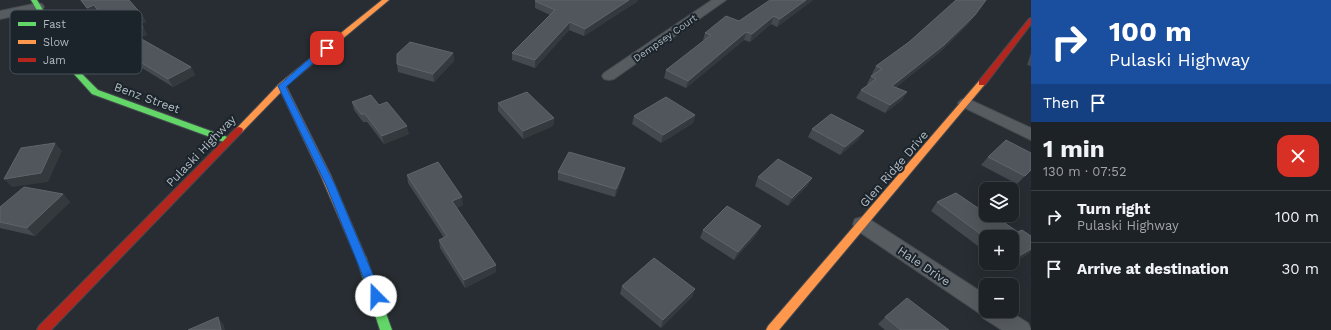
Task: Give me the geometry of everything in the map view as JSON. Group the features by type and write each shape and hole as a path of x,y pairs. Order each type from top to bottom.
{"street":[{"name":"Pulaski Highway","path":"42,330 227,140 282,86 349,28 386,0"},
{"name":"Dempsey Court","path":"610,76 720,0"},
{"path":"16,10 36,4"},
{"path":"0,15 10,12"},
{"name":"Glen Ridge Drive","path":"772,330 966,103 1031,20"},
{"name":"Benz Street","path":"78,74 95,92 227,140"},
{"path":"282,86 330,185 376,296 386,330"},
{"path":"966,103 1031,135"},
{"name":"Hale Drive","path":"862,224 979,302"},
{"path":"1002,318 1020,330"}],"building":[{"path":"81,0 129,0 138,10 98,10 94,5 87,8"},
{"path":"629,0 585,29 570,22 535,60 512,53 555,10 535,1"},
{"path":"770,0 806,0 780,19 774,16 752,34 746,32 688,81 666,70 711,35 705,33 726,16 739,21"},
{"path":"956,0 986,0 975,15 944,45 892,86 907,92 890,105 861,90 876,79 871,76 882,69 876,66 909,42"},
{"path":"142,39 191,67 168,79 142,63"},
{"path":"410,42 453,53 433,74 397,64 397,54"},
{"path":"527,92 554,118 523,131 498,103"},
{"path":"371,95 379,105 387,102 407,126 382,136 365,114 361,114 352,102"},
{"path":"666,97 695,115 663,135 634,116"},
{"path":"831,114 864,131 845,147 812,129"},
{"path":"1006,140 1031,153 1031,170 1025,176 988,157"},
{"path":"55,143 41,173 4,179 21,148"},
{"path":"569,152 625,168 616,189 558,172"},
{"path":"778,159 812,178 792,198 758,177"},
{"path":"438,162 462,197 452,201 496,265 464,280 439,240 447,236 407,175"},
{"path":"24,187 63,194 27,228 0,222 0,207"},
{"path":"956,193 979,209 979,222 1003,222 1015,230 979,230 979,233 937,202"},
{"path":"727,206 761,226 738,252 703,230"},
{"path":"1022,230 1031,236 1031,249 1019,256 1019,232"},
{"path":"654,258 695,289 663,320 622,286"},
{"path":"907,298 949,330 901,330 885,317"},
{"path":"218,317 221,330 188,330"}],"traffic: fast":[{"path":"34,0 40,10"},
{"path":"78,74 95,92 227,140"},
{"path":"362,260 386,330"}],"traffic: slow":[{"path":"239,130 282,86 349,29 386,0"},
{"path":"772,330 982,83"},
{"path":"282,86 326,176 362,260"}],"traffic: jam":[{"path":"982,83 1031,20"},
{"path":"43,330 239,130"}],"route":[{"path":"327,48 282,86 330,185 376,296"}]}
